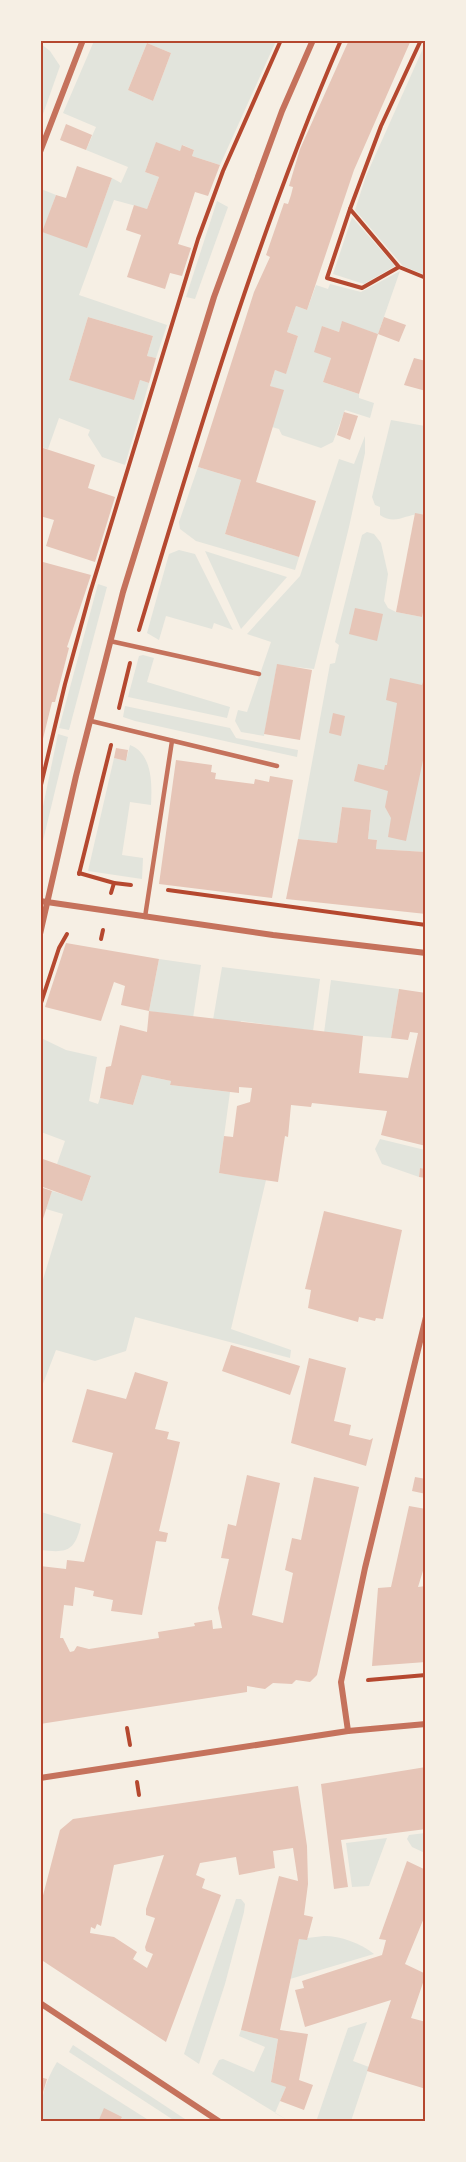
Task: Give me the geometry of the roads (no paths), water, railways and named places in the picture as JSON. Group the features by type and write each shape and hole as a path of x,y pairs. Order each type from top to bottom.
{"street":[{"path":"40,153 83,40"},
{"path":"40,934 110,641 214,297 282,111 313,40"},
{"path":"40,901 145,918 426,953"},
{"path":"348,1731 341,1682 364,1568 426,1317"},
{"path":"40,1778 348,1731 426,1724"},
{"path":"40,2003 220,2121"}],"lane":[{"path":"110,641 259,674"},
{"path":"91,721 277,766"},
{"path":"145,918 172,741"}]}
